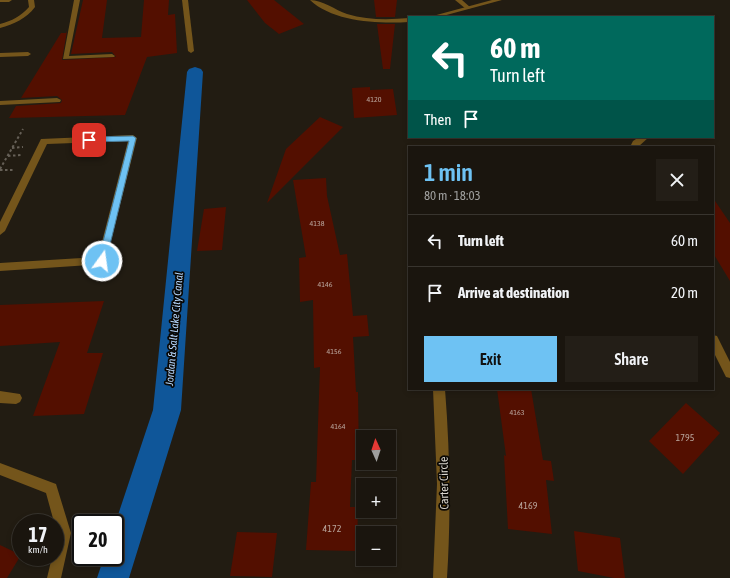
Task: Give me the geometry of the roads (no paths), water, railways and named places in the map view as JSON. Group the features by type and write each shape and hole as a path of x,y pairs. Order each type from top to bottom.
{"street":[{"path":"0,0 9,0"},
{"path":"0,26 12,23 22,17 32,7 31,0"},
{"path":"77,0 65,58 112,56"},
{"path":"185,0 191,51"},
{"path":"313,0 334,11 357,18 408,20"},
{"path":"458,0 468,8"},
{"path":"436,16 499,0"},
{"path":"0,55 28,54"},
{"path":"0,103 58,100"},
{"path":"0,231 44,142 133,138 102,261 0,266"},
{"path":"634,146 636,143 644,138"},
{"path":"714,342 730,373"},
{"name":"Carter Circle","path":"439,390 442,425 444,518 440,578"},
{"path":"0,397 16,398"},
{"path":"0,469 51,490 64,533 54,578"}],"waterway":[{"name":"Jordan & Salt Lake City Canal","path":"113,578 167,410 195,72"}]}
